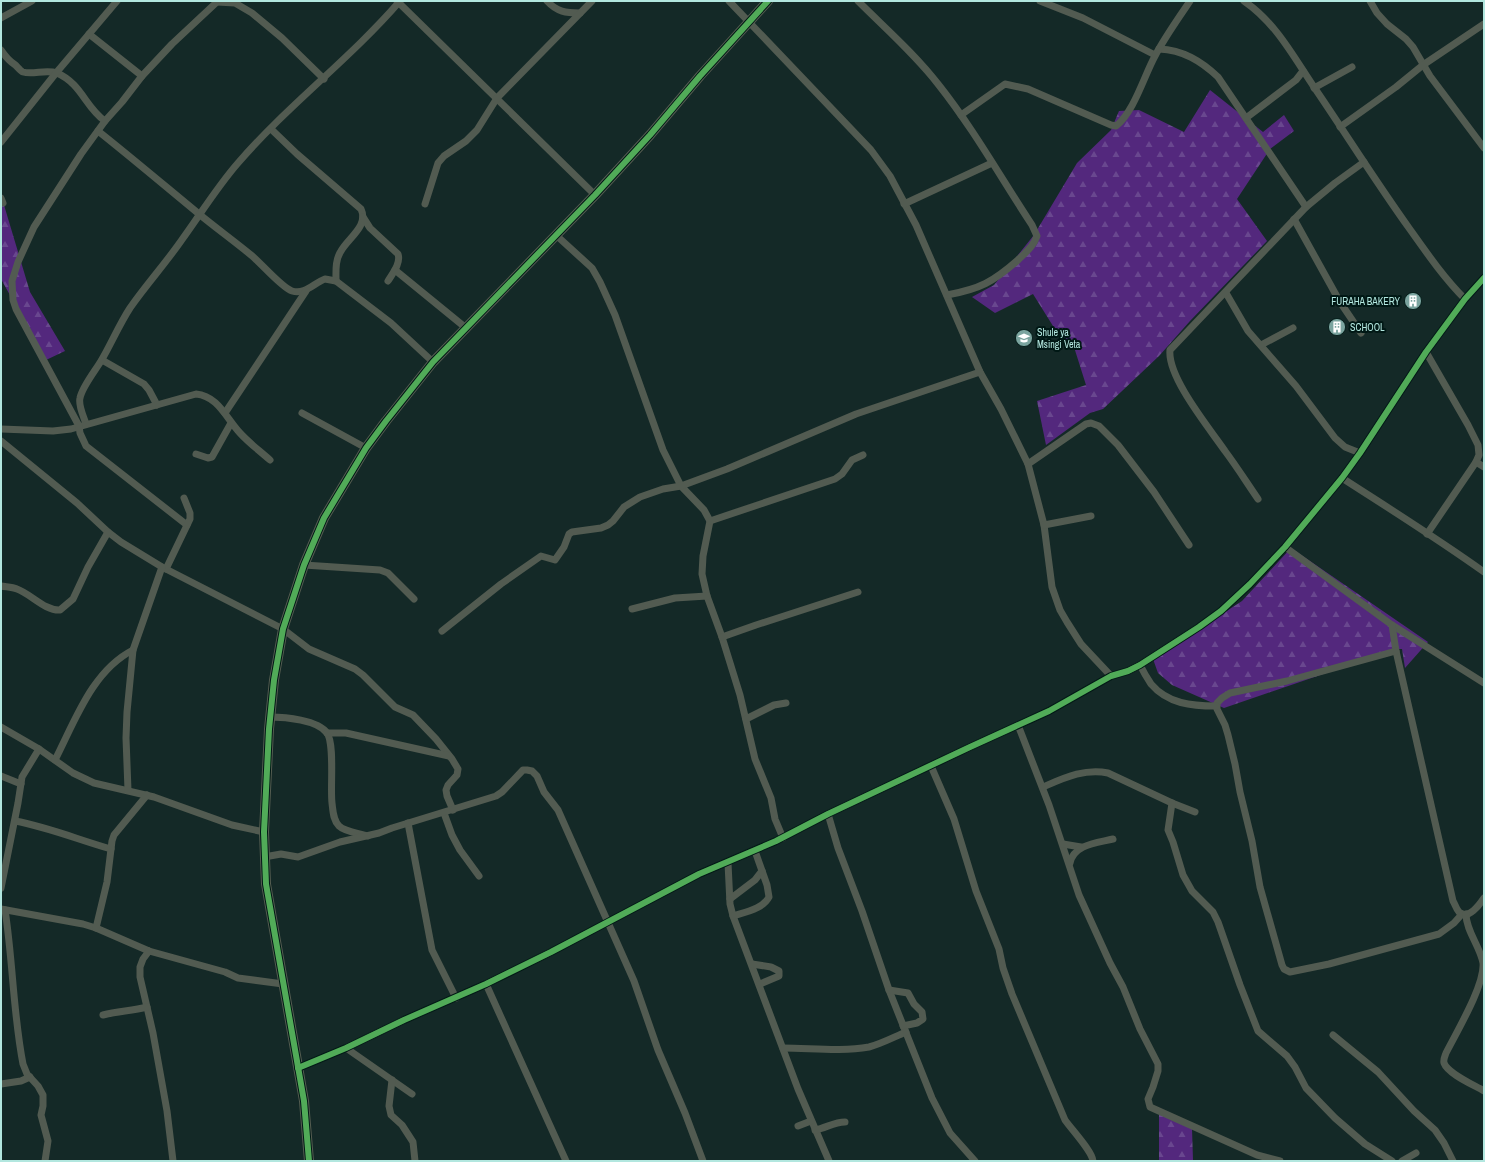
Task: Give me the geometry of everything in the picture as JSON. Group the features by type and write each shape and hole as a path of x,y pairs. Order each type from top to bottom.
{"street":[{"path":"1,18 32,1"},
{"path":"1,142 56,73 117,1"},
{"path":"547,1 555,9 562,12 580,13"},
{"path":"425,204 438,163 444,156 466,141 477,130 497,98 553,43 592,1"},
{"path":"729,1 871,150 890,176 916,224 980,372 1001,409 1028,464 1044,525 1050,579 1060,610 1066,622 1081,644 1111,676"},
{"path":"309,1161 304,1101 266,884 264,856 270,716 274,680 283,629 304,564 324,518 366,448 433,362 557,236 768,1"},
{"path":"858,1 938,83 961,115 1032,225 1037,236 1034,245 999,277 987,284 971,290 947,295"},
{"path":"1040,1 1083,18 1157,52 1170,50 1182,53 1207,67 1218,77 1306,207"},
{"path":"961,115 1005,84 1028,89 1116,126 1125,116 1135,99 1157,52 1190,1"},
{"path":"1244,1 1270,22 1340,127 1420,242 1465,299"},
{"path":"1370,1 1387,24 1406,39 1438,87 1484,148"},
{"path":"83,425 16,309 13,300 12,281 18,262 34,226 81,154 105,121 142,76 172,44 218,2 239,4 252,13 282,38 324,79"},
{"path":"187,525 89,449 82,440 83,425 80,399 130,308 238,163 293,105 324,79 356,48 399,2 468,72 497,98 595,195"},
{"path":"1340,127 1423,64 1484,24"},
{"path":"89,34 142,76"},
{"path":"1,50 8,60 23,72 44,71 56,73 76,87 95,113 105,121"},
{"path":"1314,88 1352,66"},
{"path":"1246,118 1292,83 1303,71"},
{"path":"271,129 297,154 362,208 363,217 360,227 340,251 337,260 336,281"},
{"path":"98,131 262,264 287,289 298,292 306,290 325,279 336,281 391,323 433,362"},
{"path":"1258,499 1193,406 1177,375 1170,355 1170,350 1226,293 1306,207 1364,162"},
{"path":"904,204 992,163"},
{"path":"363,217 370,228 400,257 395,270 388,281"},
{"path":"1294,220 1340,302 1361,333"},
{"path":"557,236 592,268 600,282 615,315 663,450 680,486 704,510 710,520 703,556 702,574 707,596 722,637 746,719 755,759 783,838"},
{"path":"395,270 466,328"},
{"path":"298,1068 346,1048 404,1020 486,984 699,874 728,863 783,838 828,814 970,746 1049,711 1111,676 1128,671 1140,665 1198,628 1221,611 1250,584 1285,547 1342,478 1426,352 1465,299 1484,278"},
{"path":"225,413 306,290"},
{"path":"1226,293 1248,330 1296,386 1335,438 1345,447 1360,453"},
{"path":"1261,345 1293,328"},
{"path":"1426,352 1468,425 1478,445 1479,455 1476,462 1427,534"},
{"path":"102,360 144,384 157,405"},
{"path":"442,631 501,584 541,556 556,560 564,547 569,534 572,532 601,528 608,525 614,521 629,503 652,493 680,486 727,469 856,414 980,372"},
{"path":"1,429 53,431 83,425 196,394 204,395 217,404 231,423 249,442 270,460"},
{"path":"302,413 366,448"},
{"path":"196,454 208,458 212,457 231,423"},
{"path":"1028,464 1086,424 1091,423 1099,426 1135,465 1189,545"},
{"path":"1,441 77,504 108,532 164,568 283,629 309,649 355,669 395,707 413,715 418,719 455,764 458,773 448,785 446,790 453,810"},
{"path":"710,520 835,479 842,474 852,460 863,455"},
{"path":"1476,462 1484,467"},
{"path":"1342,478 1454,550 1484,572"},
{"path":"128,790 126,712 133,650 164,568 187,525 190,516 184,498"},
{"path":"1044,525 1091,516"},
{"path":"1,586 15,588 31,596 49,608 60,610 73,599 88,567 108,532"},
{"path":"1285,547 1392,624 1484,683"},
{"path":"304,564 380,570 388,573 414,599"},
{"path":"722,637 763,622 858,592"},
{"path":"632,609 675,598 707,596"},
{"path":"1392,624 1396,651 1451,893 1457,909 1464,914 1482,962 1483,971 1474,996 1464,1020 1446,1053 1444,1062 1446,1067 1457,1075 1484,1091"},
{"path":"56,760 89,693 112,664 133,650"},
{"path":"1396,651 1287,681 1230,694 1218,701 1216,706 1228,735 1252,841 1260,886 1282,965 1284,970 1287,972 1294,972 1439,934 1464,914 1475,910 1484,898"},
{"path":"1140,665 1150,683 1168,697 1181,704 1216,706"},
{"path":"746,719 774,705 786,703"},
{"path":"270,716 299,719 322,729 327,733 331,746 332,800 334,817 341,828 368,836"},
{"path":"1018,725 1070,863 1079,895 1110,963 1123,986 1140,1030 1158,1064 1158,1071 1148,1099 1150,1107 1257,1155 1280,1161"},
{"path":"1,727 39,749 73,773 94,783 147,795 232,825 264,832"},
{"path":"327,733 338,732 357,735 449,756"},
{"path":"1,888 21,784 25,770 39,749"},
{"path":"931,766 954,819 976,891 999,948 1003,968 1012,994 1065,1120 1091,1154 1093,1161"},
{"path":"264,856 281,854 298,857 340,842 379,833 444,813 496,796 502,792 523,770 532,771 537,776 544,792 558,810 634,981 658,1050 685,1113 703,1161"},
{"path":"1042,787 1080,773 1097,771 1108,773 1195,812"},
{"path":"1,776 21,784"},
{"path":"96,928 107,882 114,835 147,795"},
{"path":"1172,803 1168,830 1174,842 1183,875 1192,891 1213,912 1218,922 1256,1027 1263,1036 1292,1062 1306,1088 1335,1118 1365,1144 1392,1161"},
{"path":"444,813 452,835 460,850 479,876"},
{"path":"828,814 838,848 862,911 889,990 932,1098 946,1127 974,1161"},
{"path":"15,821 34,825 111,849"},
{"path":"408,823 432,950 456,998"},
{"path":"1070,863 1073,853 1081,847 1113,839"},
{"path":"1063,844 1081,847"},
{"path":"733,916 753,909 767,900 770,893 755,851"},
{"path":"728,863 730,904 733,916 811,1121 829,1161"},
{"path":"730,899 756,880 762,871"},
{"path":"45,1161 48,1141 41,1115 43,1095 25,1070 21,1054 14,999 9,934 3,910 58,919 96,928 149,951 225,972 238,978 283,984"},
{"path":"149,951 140,966 140,977 153,1033 167,1111 173,1161"},
{"path":"752,964 771,967 779,971 778,976 760,984"},
{"path":"486,984 566,1161"},
{"path":"783,1048 837,1050 868,1047 876,1045 923,1019 923,1016 908,993 889,990"},
{"path":"103,1015 118,1011 132,1011 147,1007"},
{"path":"1333,1035 1378,1072 1414,1111 1435,1130 1444,1143 1453,1161"},
{"path":"346,1048 412,1094"},
{"path":"1,1084 24,1081 30,1077"},
{"path":"392,1080 389,1106 391,1115 402,1125 413,1142 415,1161"},
{"path":"798,1126 811,1121"},
{"path":"815,1130 826,1128 835,1123 845,1122"},
{"path":"1402,1161 1416,1153"}],"green space":[{"path":"1210,90 1263,132 1284,115 1294,131 1270,149 1237,199 1267,241 1190,321 1159,356 1103,409 1090,413 1046,445 1037,401 1086,385 1074,347 1053,326 1033,294 995,313 972,297 994,285 1034,235 1077,163 1111,130 1119,111 1139,110 1184,132"},
{"path":"1,204 4,205 30,292 65,351 46,360 1,279"},
{"path":"1291,548 1428,642 1405,668 1402,649 1396,649 1224,708 1172,685 1158,673 1153,659 1242,601"},
{"path":"1159,1113 1192,1128 1193,1161 1159,1161"}],"cycle path":[{"path":"309,1161 304,1101 266,884 264,832 269,729 274,680 283,629 304,565 324,518 366,448 433,362 595,195 768,1"},
{"path":"298,1068 346,1048 404,1020 486,984 551,952 699,874 776,841 828,814 1049,711 1111,676 1128,671 1140,665 1199,627 1221,611 1250,584 1285,547 1342,478 1426,352 1465,299 1484,278"}],"place":[{"name":"FURAHA BAKERY","path":"1413,301"},
{"name":"SCHOOL","path":"1337,327"},
{"name":"Shule ya Msingi Veta","path":"1024,338"}]}
